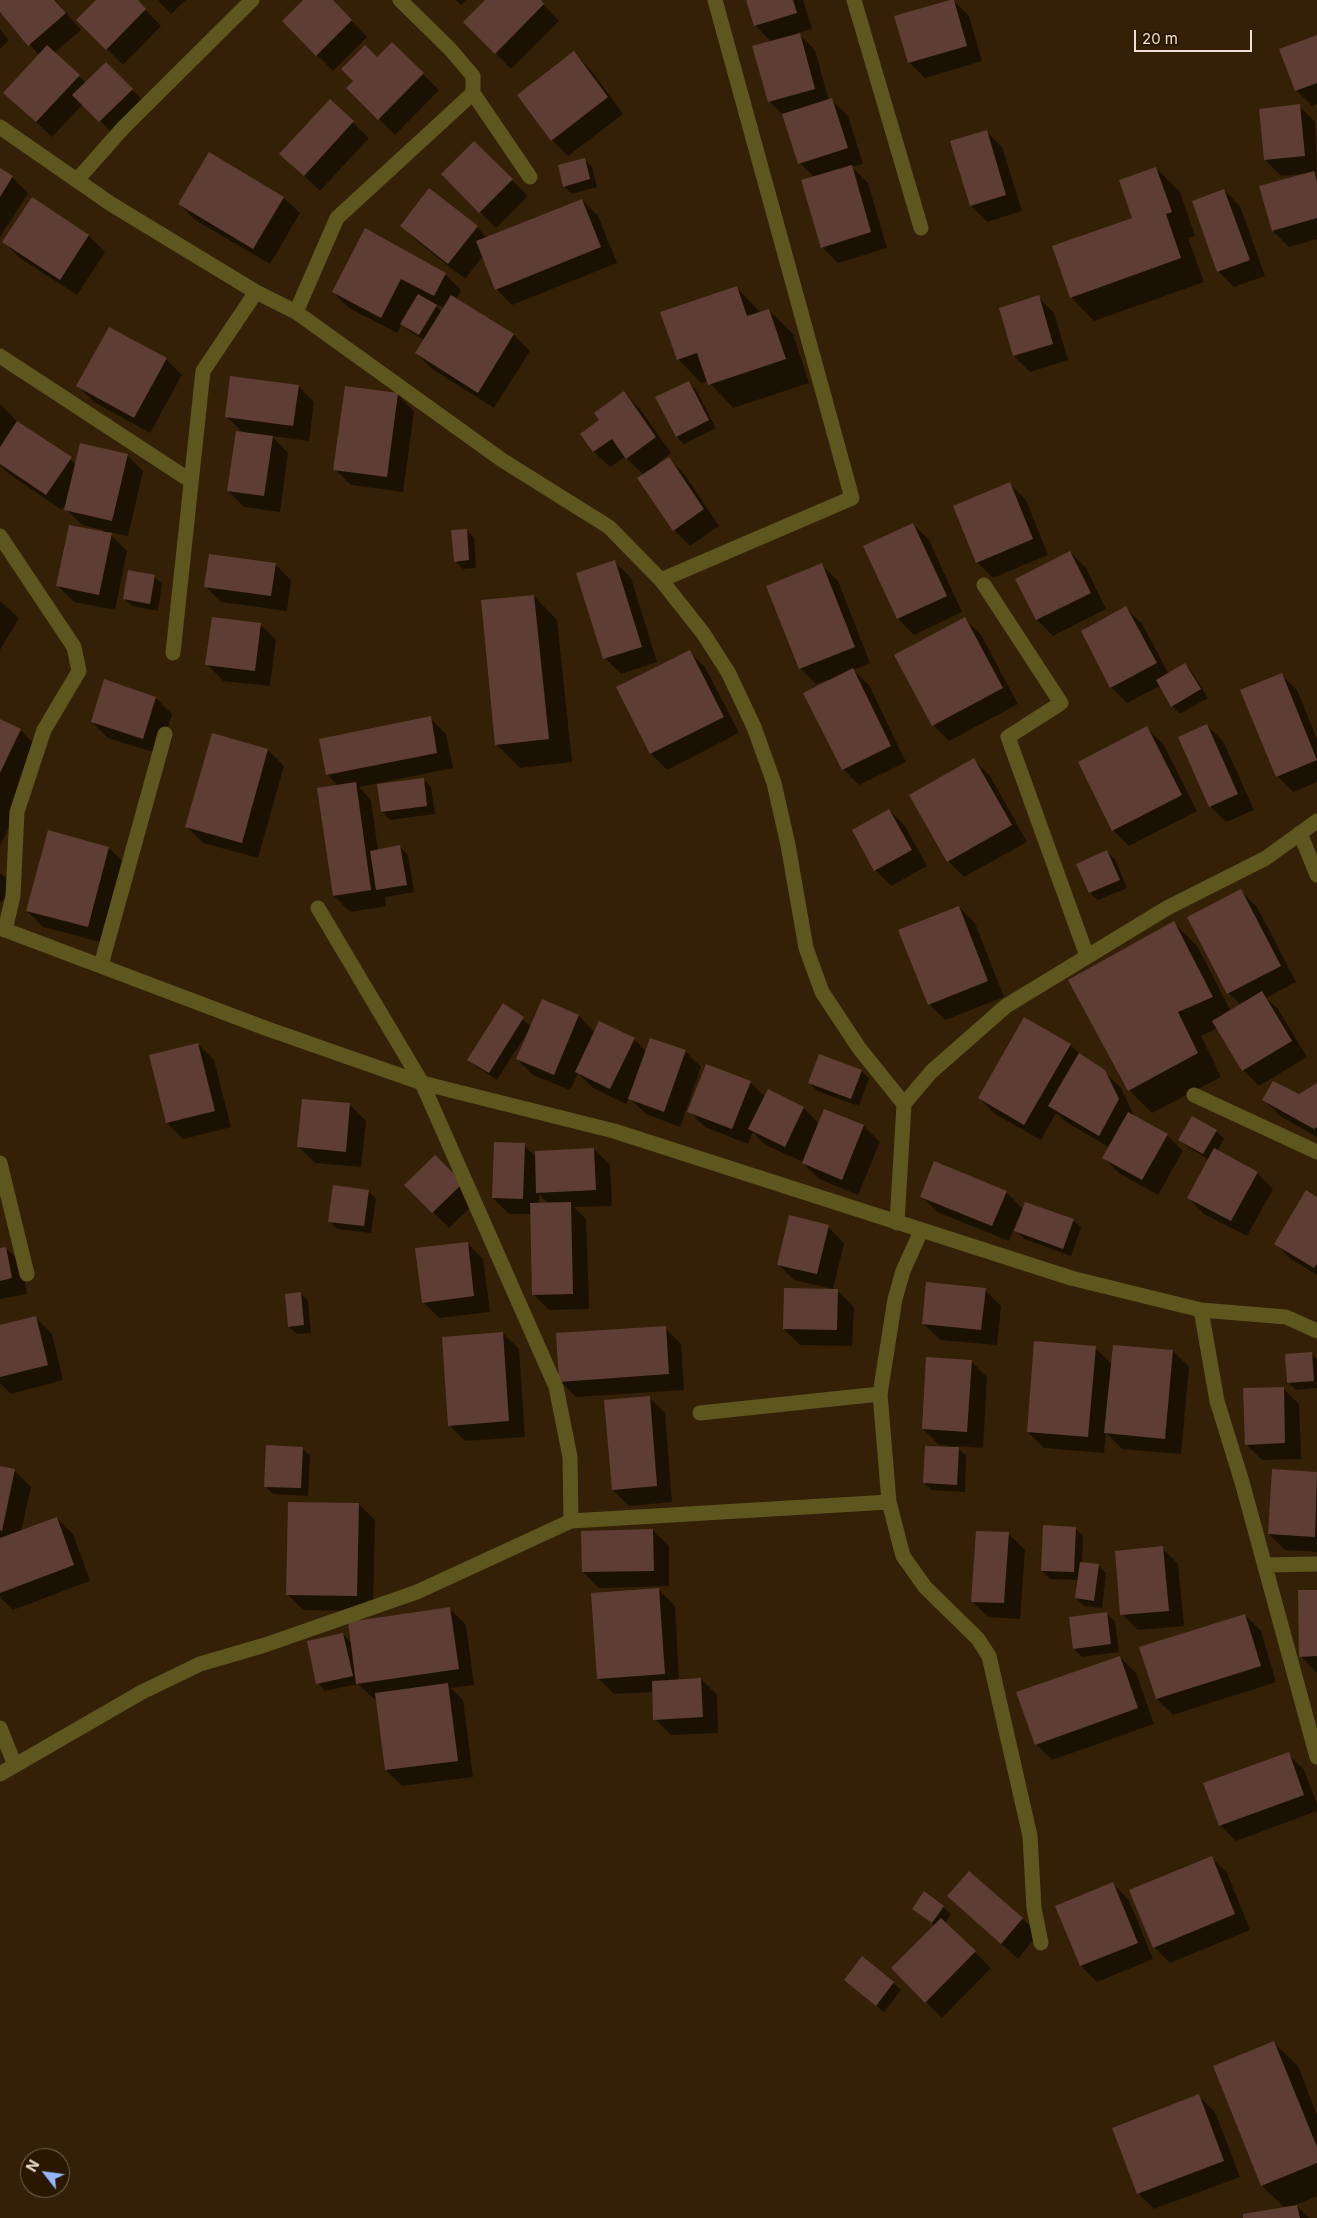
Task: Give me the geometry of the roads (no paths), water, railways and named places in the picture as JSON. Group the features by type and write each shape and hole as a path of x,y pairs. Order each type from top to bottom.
{"street":[{"path":"77,180 123,128 252,0"},
{"path":"400,0 450,49 473,76 473,93 530,177"},
{"path":"661,580 852,498 715,0"},
{"path":"854,0 921,228"},
{"path":"296,312 337,218 473,93"},
{"path":"0,127 110,204 256,292 296,312 502,460 610,527 661,580 703,633 728,672 754,727 774,783 788,845 806,948 822,992 859,1048 904,1104"},
{"path":"174,653 203,371 256,292"},
{"path":"0,356 191,481"},
{"path":"0,536 74,647 79,671 44,730 17,812 12,896 3,929 265,1028 422,1083 614,1131 1071,1278 1201,1310 1286,1316 1317,1331"},
{"path":"984,584 1061,703 1008,736 1087,956"},
{"path":"101,965 165,734"},
{"path":"897,1223 904,1104 931,1072 1006,1006 1167,908 1266,858 1317,821"},
{"path":"1300,833 1317,875"},
{"path":"318,908 422,1083 556,1387 570,1457 571,1521"},
{"path":"1194,1095 1317,1152"},
{"path":"0,1163 27,1274"},
{"path":"922,1231 903,1271 894,1299 880,1394 889,1502 903,1556 925,1587 978,1639 989,1656 1030,1836 1034,1908 1042,1943"},
{"path":"1201,1310 1218,1401 1317,1757"},
{"path":"700,1413 880,1394"},
{"path":"0,1774 142,1692 200,1664 264,1645 417,1592 571,1521 889,1502"},
{"path":"1265,1565 1317,1564"},
{"path":"0,1728 15,1765"}]}
